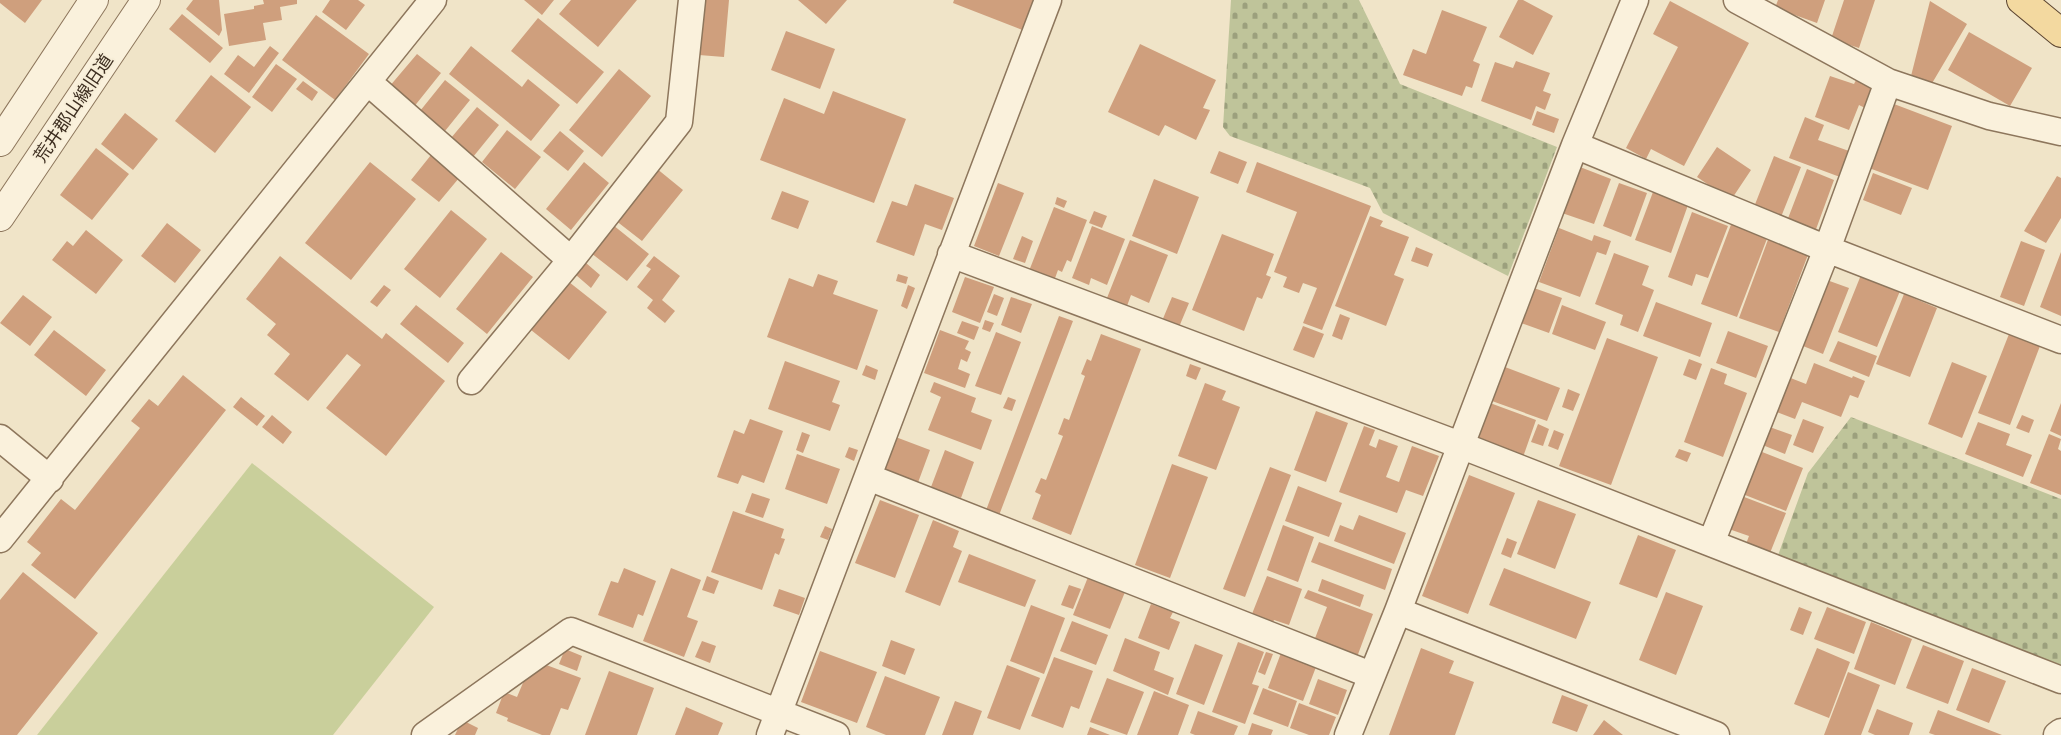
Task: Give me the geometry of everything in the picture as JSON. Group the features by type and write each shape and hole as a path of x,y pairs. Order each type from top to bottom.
{"main road":[{"path":"2021,0 2061,33"}],"street":[{"path":"0,142 94,0"},
{"name":"荒井郡山線旧道","path":"0,217 146,0"},
{"path":"0,539 434,0"},
{"path":"472,381 571,260 679,122 692,0"},
{"path":"774,724 1048,0"},
{"path":"1348,735 1398,611 1575,145 1635,0"},
{"path":"1737,0 1888,82 1990,116 2061,132"},
{"path":"368,82 571,260"},
{"path":"1711,543 1827,249 1888,82"},
{"path":"1575,145 1827,249 2061,340"},
{"path":"951,254 1460,445 2061,680"},
{"path":"0,438 50,479"},
{"path":"868,477 1372,675"},
{"path":"1398,611 1716,735"},
{"path":"425,735 571,631 774,724 836,735"},
{"path":"2057,735 2061,732"}],"green space":[{"path":"1231,0 1359,0 1400,84 1557,147 1508,276 1383,213 1370,188 1230,136 1223,127"},
{"path":"1851,417 2061,499 2061,669 1777,558 1808,473"},
{"path":"252,463 434,607 333,735 37,735"}],"building":[{"path":"0,0 42,0 25,23 0,3"},
{"path":"193,0 219,0 222,30 219,36 186,9"},
{"path":"263,0 297,0 297,4 280,7 282,20 263,23 266,40 229,46 224,14 254,9 254,6 264,4"},
{"path":"330,0 358,0 365,5 346,30 322,12"},
{"path":"524,0 554,0 542,15"},
{"path":"571,0 637,0 598,47 559,14"},
{"path":"703,0 729,0 724,57 699,55"},
{"path":"798,0 847,0 826,24"},
{"path":"954,0 1037,0 1025,31 953,3"},
{"path":"1518,0 1523,0 1553,16 1533,55 1499,37"},
{"path":"1778,0 1825,0 1817,23 1775,8"},
{"path":"1844,0 1875,0 1859,48 1831,39"},
{"path":"1670,1 1749,43 1684,166 1651,149 1646,159 1626,148 1678,47 1653,34"},
{"path":"1930,1 1967,24 1931,85 1911,76"},
{"path":"1442,10 1487,27 1473,61 1480,64 1472,88 1466,86 1462,96 1403,75 1413,49 1426,54"},
{"path":"182,14 223,48 210,63 169,29"},
{"path":"316,15 369,54 335,100 282,60"},
{"path":"538,18 604,72 577,104 511,51"},
{"path":"786,31 835,49 820,89 771,70"},
{"path":"1969,32 2032,68 2010,106 1948,70"},
{"path":"1140,44 1216,80 1203,108 1210,110 1196,140 1165,125 1159,136 1108,112"},
{"path":"270,46 279,53 249,93 224,74 238,55 254,67"},
{"path":"471,46 522,87 528,79 560,105 531,141 449,74"},
{"path":"417,54 441,73 413,108 389,87"},
{"path":"1516,61 1550,73 1543,91 1551,94 1545,110 1536,106 1531,120 1481,101 1495,62 1513,68"},
{"path":"276,64 297,79 272,112 252,97"},
{"path":"619,69 651,96 602,157 569,130"},
{"path":"211,75 251,107 215,153 175,121"},
{"path":"1830,76 1854,84 1856,80 1873,86 1865,108 1859,105 1849,130 1815,117"},
{"path":"445,80 470,100 445,131 420,111"},
{"path":"303,81 318,92 312,101 296,89"},
{"path":"833,91 906,119 874,203 760,160 784,98 824,114"},
{"path":"1894,104 1952,126 1928,190 1869,168"},
{"path":"477,107 499,125 473,157 451,138"},
{"path":"1537,111 1559,119 1554,133 1532,125"},
{"path":"125,113 158,139 133,170 101,144"},
{"path":"1805,117 1824,125 1818,140 1849,151 1840,177 1789,158"},
{"path":"507,130 541,157 515,189 482,162"},
{"path":"560,131 584,151 568,171 543,151"},
{"path":"1717,147 1751,170 1731,200 1697,177"},
{"path":"96,148 129,174 92,220 60,195"},
{"path":"1219,151 1247,162 1238,184 1210,173"},
{"path":"431,155 459,178 439,202 411,180"},
{"path":"1774,156 1801,167 1781,217 1754,207"},
{"path":"370,162 416,199 351,280 305,243"},
{"path":"584,162 609,183 571,230 546,209"},
{"path":"1257,162 1371,206 1322,330 1303,323 1317,288 1303,283 1299,293 1283,287 1287,277 1274,272 1297,212 1246,192"},
{"path":"1580,167 1611,179 1594,224 1562,213"},
{"path":"656,168 683,190 642,241 615,220"},
{"path":"1807,169 1834,180 1815,232 1787,221"},
{"path":"1873,173 1912,188 1901,215 1863,200"},
{"path":"2057,176 2061,178 2061,218 2046,243 2024,231"},
{"path":"1154,179 1199,197 1177,254 1132,236"},
{"path":"998,183 1024,193 999,256 974,246"},
{"path":"1619,183 1647,193 1631,237 1603,226"},
{"path":"915,184 954,198 942,230 925,224 914,256 876,242 892,201 907,206"},
{"path":"782,191 809,201 798,229 771,219"},
{"path":"1653,192 1688,205 1671,253 1635,240"},
{"path":"1057,197 1067,201 1064,208 1055,204"},
{"path":"1054,207 1087,220 1071,262 1067,260 1062,272 1058,270 1054,281 1029,271"},
{"path":"451,210 487,239 440,298 404,269"},
{"path":"1094,211 1107,216 1102,228 1089,223"},
{"path":"1692,212 1728,226 1708,278 1696,274 1692,286 1668,277"},
{"path":"1370,216 1383,221 1380,226 1409,237 1394,275 1404,279 1386,326 1335,306"},
{"path":"1732,222 1768,236 1737,317 1701,304"},
{"path":"167,223 201,250 175,283 141,256"},
{"path":"613,225 649,254 627,281 591,253"},
{"path":"1092,226 1125,239 1107,285 1091,278 1089,285 1072,278"},
{"path":"1559,228 1592,241 1594,235 1611,241 1606,255 1597,252 1580,297 1539,282"},
{"path":"86,230 123,260 96,294 52,260 67,241 73,246"},
{"path":"1222,234 1274,254 1266,275 1271,277 1262,299 1257,297 1244,331 1192,310"},
{"path":"1022,236 1033,241 1025,263 1013,259"},
{"path":"1769,237 1809,252 1779,332 1739,318"},
{"path":"1130,240 1168,255 1149,303 1131,295 1127,306 1107,298"},
{"path":"2021,241 2045,250 2024,306 2000,297"},
{"path":"1416,247 1433,254 1428,267 1411,261"},
{"path":"501,252 533,277 487,334 456,309"},
{"path":"2061,252 2061,316 2040,307"},
{"path":"1614,253 1649,266 1642,285 1654,290 1638,332 1620,325 1623,315 1595,304"},
{"path":"280,256 382,339 386,333 445,381 386,456 326,408 361,365 347,354 308,401 274,374 290,354 267,335 276,324 246,299"},
{"path":"654,256 680,276 662,300 675,311 665,323 647,308 653,300 637,287 651,269 646,266"},
{"path":"586,263 600,275 591,288 576,275"},
{"path":"818,274 838,281 833,294 878,310 857,370 767,337 789,278 813,287"},
{"path":"898,274 908,277 906,284 896,281"},
{"path":"1861,275 1900,291 1877,347 1838,332"},
{"path":"965,277 994,287 980,323 952,312"},
{"path":"1824,279 1849,288 1823,354 1798,344"},
{"path":"569,282 607,312 569,360 531,330"},
{"path":"384,285 391,290 377,307 370,302"},
{"path":"908,285 915,288 907,309 901,306"},
{"path":"1534,288 1562,298 1549,333 1521,323"},
{"path":"994,294 1004,298 997,316 987,312"},
{"path":"1904,294 1937,308 1910,377 1876,364"},
{"path":"23,295 52,317 30,346 0,323"},
{"path":"1011,297 1032,304 1021,333 1001,325"},
{"path":"1172,297 1189,303 1179,327 1162,321"},
{"path":"1656,302 1712,323 1700,357 1643,336"},
{"path":"416,305 464,343 448,363 400,324"},
{"path":"1562,305 1606,322 1595,350 1552,334"},
{"path":"1340,314 1350,318 1342,340 1332,336"},
{"path":"1059,316 1073,321 998,518 985,513"},
{"path":"985,320 994,323 990,332 982,329"},
{"path":"962,321 979,327 974,340 957,333"},
{"path":"1303,326 1324,334 1314,358 1293,350"},
{"path":"54,330 106,370 86,396 34,355"},
{"path":"940,330 969,341 965,349 971,352 967,362 961,359 958,369 970,374 965,388 924,373"},
{"path":"1728,331 1768,346 1756,378 1716,363"},
{"path":"996,332 1021,342 1001,395 975,386"},
{"path":"1101,334 1141,349 1071,535 1032,519 1041,495 1035,492 1041,478 1046,480 1063,436 1058,434 1064,418 1069,420 1085,376 1081,374 1087,359 1091,361"},
{"path":"2009,334 2040,346 2010,425 1978,413"},
{"path":"1607,338 1658,357 1611,485 1559,466"},
{"path":"1838,341 1877,356 1869,377 1829,361"},
{"path":"1689,359 1702,364 1696,380 1683,375"},
{"path":"785,361 840,381 832,402 840,405 830,431 768,409"},
{"path":"1952,362 1987,376 1962,438 1928,424"},
{"path":"1814,363 1865,381 1858,398 1850,395 1841,417 1802,402 1795,419 1774,411 1788,377 1806,384"},
{"path":"1190,364 1201,368 1196,380 1186,376"},
{"path":"866,365 878,370 875,380 862,375"},
{"path":"1505,367 1560,388 1547,421 1492,401"},
{"path":"1711,368 1727,374 1724,384 1747,393 1723,457 1684,442"},
{"path":"183,375 226,410 75,599 31,565 41,553 27,542 61,499 75,510 140,428 131,421 149,399 158,406"},
{"path":"934,382 976,398 971,412 992,420 981,450 928,430 941,397 930,392"},
{"path":"1205,383 1226,391 1222,400 1240,407 1216,470 1178,456"},
{"path":"1568,389 1580,394 1573,411 1562,407"},
{"path":"241,397 265,416 257,426 233,407"},
{"path":"1008,397 1016,400 1012,411 1003,408"},
{"path":"1490,403 1536,420 1523,457 1476,440"},
{"path":"2061,403 2061,436 2050,431"},
{"path":"1316,411 1348,423 1326,482 1294,470"},
{"path":"272,415 292,432 283,444 262,427"},
{"path":"2022,415 2034,420 2029,433 2016,428"},
{"path":"750,419 783,431 764,483 742,475 738,484 717,477 734,430 744,434"},
{"path":"1803,419 1824,427 1813,453 1793,445"},
{"path":"1978,422 2010,434 2006,445 2032,455 2023,477 1965,454"},
{"path":"1538,424 1549,429 1543,446 1531,442"},
{"path":"1364,426 1375,430 1369,445 1376,448 1379,439 1398,446 1386,477 1399,482 1412,446 1439,456 1423,496 1406,490 1397,513 1339,492"},
{"path":"1767,426 1792,435 1785,454 1760,444"},
{"path":"1554,430 1564,434 1558,450 1548,446"},
{"path":"802,432 810,435 803,453 796,450"},
{"path":"2049,434 2061,439 2058,449 2061,451 2061,495 2030,483"},
{"path":"893,436 930,450 916,488 879,474"},
{"path":"849,447 858,450 854,461 845,457"},
{"path":"1679,449 1691,453 1687,462 1675,457"},
{"path":"945,450 974,462 961,498 931,487"},
{"path":"1757,450 1803,468 1786,511 1740,493"},
{"path":"797,454 840,469 827,504 785,489"},
{"path":"1172,464 1208,477 1170,578 1135,565"},
{"path":"1270,467 1291,475 1245,597 1223,589"},
{"path":"1469,475 1515,493 1468,614 1422,596"},
{"path":"1298,486 1342,503 1329,537 1285,521"},
{"path":"752,493 770,499 763,518 745,512"},
{"path":"1739,495 1786,513 1770,553 1746,544 1749,536 1726,528"},
{"path":"880,500 919,515 895,578 855,563"},
{"path":"1538,500 1576,514 1555,569 1517,554"},
{"path":"733,511 784,529 781,538 785,539 779,555 775,553 762,590 711,572"},
{"path":"1359,515 1406,533 1394,564 1334,541 1340,525 1353,530"},
{"path":"933,520 959,531 953,547 962,551 940,606 905,592"},
{"path":"1283,525 1314,537 1298,582 1267,570"},
{"path":"825,526 832,529 828,540 820,537"},
{"path":"1638,535 1676,550 1657,598 1619,584"},
{"path":"1507,538 1517,542 1511,558 1501,554"},
{"path":"1319,542 1392,569 1385,590 1311,562"},
{"path":"969,554 1036,580 1025,607 958,582"},
{"path":"624,568 656,581 643,616 638,614 633,628 598,615 611,581 618,583"},
{"path":"671,568 701,580 687,617 698,621 684,657 643,641"},
{"path":"1504,568 1591,602 1576,639 1489,605"},
{"path":"23,572 98,633 17,735 0,735 0,600"},
{"path":"707,576 719,581 714,594 702,590"},
{"path":"1267,576 1302,589 1289,625 1274,620 1271,627 1250,619"},
{"path":"1088,577 1125,592 1110,629 1073,615"},
{"path":"1322,579 1364,595 1360,607 1318,591"},
{"path":"1069,585 1081,589 1073,609 1061,605"},
{"path":"779,589 805,598 799,615 773,606"},
{"path":"1308,590 1373,614 1357,657 1314,641 1327,607 1304,598"},
{"path":"1666,592 1703,606 1676,675 1639,660"},
{"path":"1151,604 1173,612 1170,618 1180,622 1169,650 1138,638"},
{"path":"1031,605 1065,618 1044,674 1010,661"},
{"path":"1799,607 1812,612 1803,635 1790,630"},
{"path":"1827,607 1866,622 1854,654 1814,639"},
{"path":"1072,621 1108,635 1096,665 1060,651"},
{"path":"1871,622 1912,639 1895,685 1854,669"},
{"path":"1125,638 1160,652 1154,670 1174,678 1168,695 1113,671"},
{"path":"891,640 915,649 905,675 882,666"},
{"path":"702,641 716,646 710,663 695,657"},
{"path":"1238,642 1264,652 1252,684 1259,686 1245,724 1212,712"},
{"path":"1195,644 1223,655 1204,705 1176,694"},
{"path":"1923,645 1964,661 1948,704 1906,688"},
{"path":"1421,648 1454,661 1449,673 1474,682 1455,735 1389,735"},
{"path":"1817,648 1850,662 1829,718 1794,704"},
{"path":"565,649 582,656 577,671 559,664"},
{"path":"820,651 877,672 857,723 801,702"},
{"path":"1266,652 1273,654 1265,675 1258,672"},
{"path":"1281,653 1316,667 1303,701 1268,688"},
{"path":"1054,657 1093,671 1079,709 1071,706 1063,728 1031,716"},
{"path":"541,663 581,678 568,710 561,708 550,735 542,735 507,721 508,718 496,713 504,692 517,697 528,671"},
{"path":"1007,665 1040,678 1020,730 987,718"},
{"path":"1972,668 2006,681 1989,723 1956,710"},
{"path":"609,671 654,688 637,735 585,735"},
{"path":"1848,672 1880,685 1861,735 1824,735"},
{"path":"885,676 940,697 925,735 886,735 866,727"},
{"path":"1107,678 1144,692 1127,735 1090,722"},
{"path":"1318,679 1347,690 1338,715 1309,704"},
{"path":"1263,688 1297,701 1288,727 1253,714"},
{"path":"1154,691 1189,705 1178,735 1137,735"},
{"path":"1562,695 1588,705 1577,732 1552,723"},
{"path":"955,701 982,711 973,735 942,735"},
{"path":"1299,703 1336,717 1329,735 1309,735 1290,728"},
{"path":"686,707 723,723 718,735 675,735"},
{"path":"1877,709 1913,723 1909,735 1875,735 1868,732"},
{"path":"1938,710 2002,735 1935,735 1929,733"},
{"path":"1198,711 1238,726 1234,735 1195,735 1190,733"},
{"path":"462,720 478,728 475,735 455,735"},
{"path":"1604,720 1623,735 1593,735"},
{"path":"1252,723 1273,730 1271,735 1248,735"},
{"path":"1090,727 1110,735 1087,735"}]}
